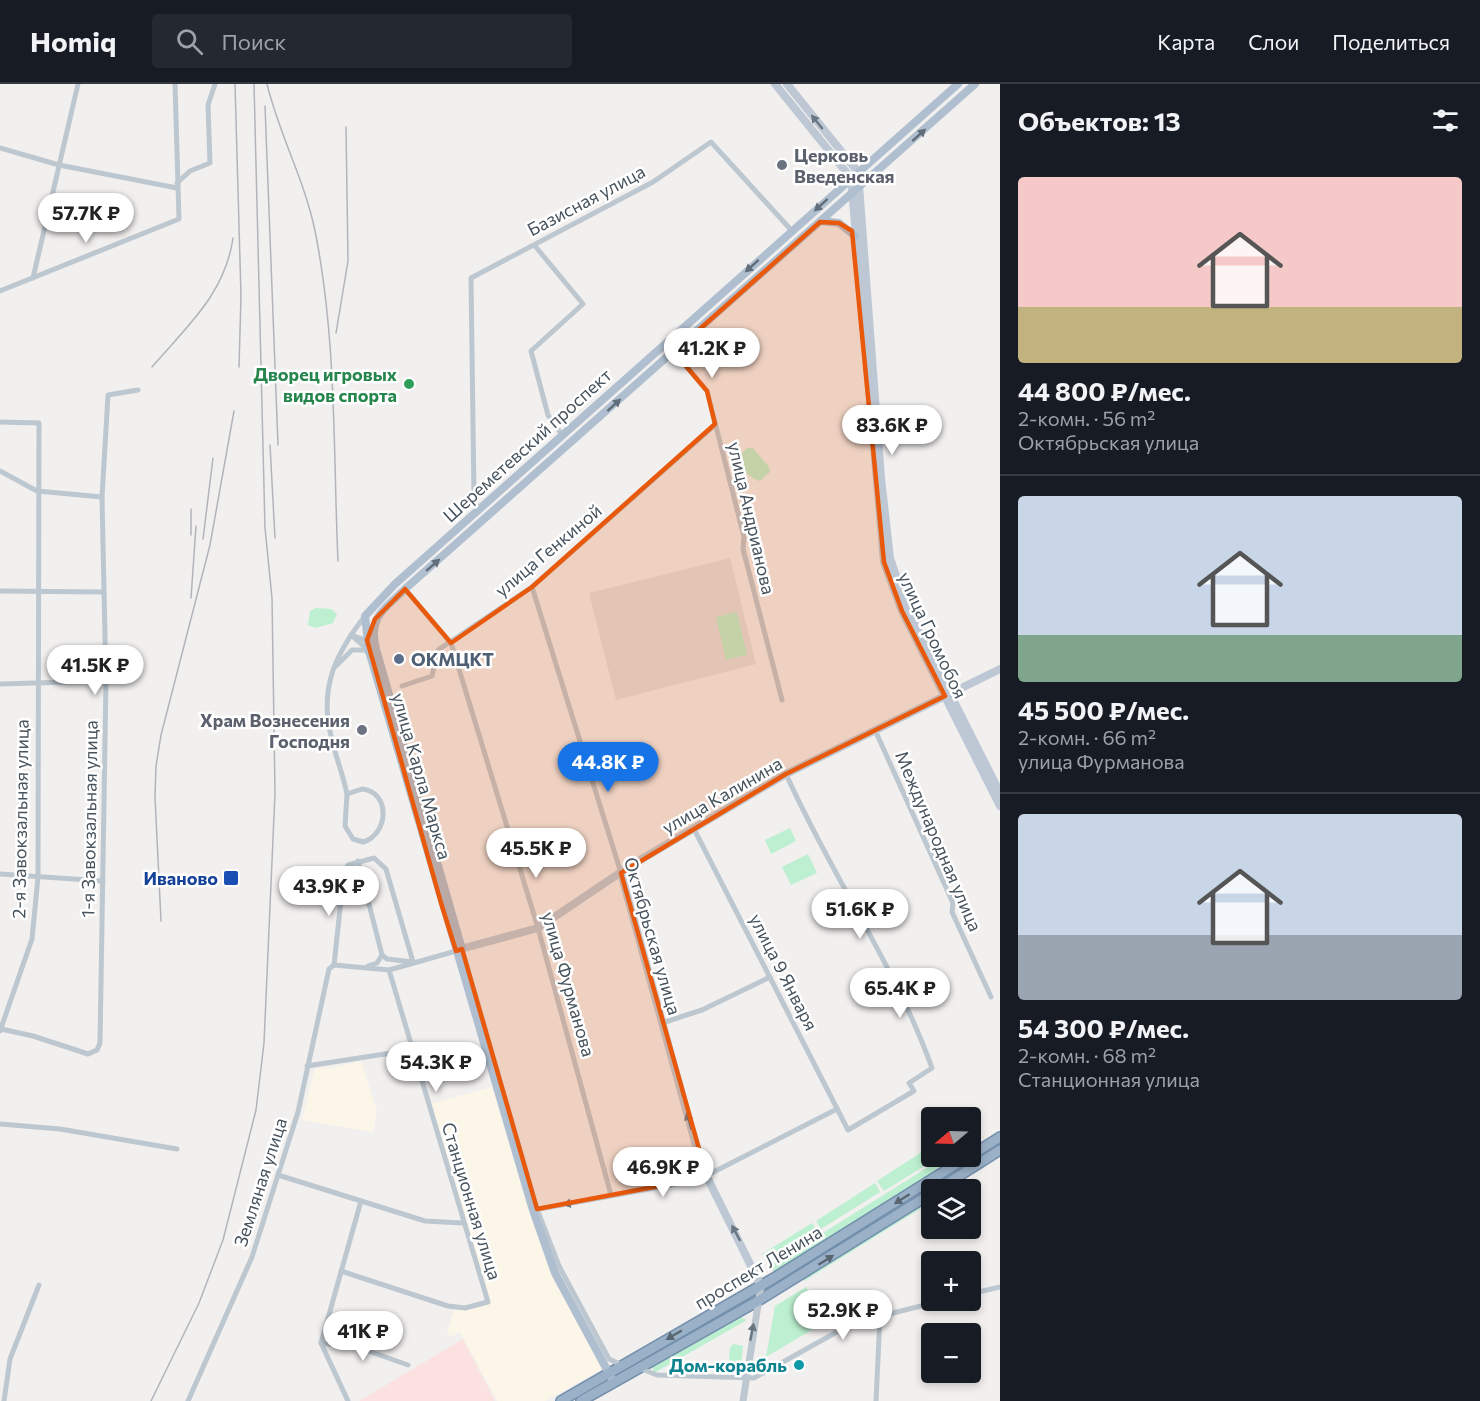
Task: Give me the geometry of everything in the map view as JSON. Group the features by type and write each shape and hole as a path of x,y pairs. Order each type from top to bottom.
{"highway":[{"name":"проспект Ленина","path":"981,1149 1000,1137"},
{"path":"954,1179 1000,1150"},
{"name":"проспект Ленина","path":"561,1401 761,1286 952,1167"},
{"name":"проспект Ленина","path":"581,1401 758,1302 921,1200"}],"main road":[{"path":"775,84 854,175"},
{"path":"787,84 854,175 855,190"},
{"name":"Шереметевский проспект","path":"365,621 395,585 854,175 958,84 966,92"},
{"name":"Шереметевский проспект","path":"375,619 405,589 975,84"},
{"name":"улица Громобоя","path":"855,190 855,236 884,562 902,611 1000,793"},
{"name":"улица Громобоя","path":"855,190 886,541 901,596 1000,806"},
{"path":"820,222 839,223 855,236"},
{"path":"713,301 721,310"},
{"path":"562,435 570,444"},
{"path":"478,510 486,519"},
{"name":"улица Карла Маркса","path":"372,652 375,619"},
{"name":"улица Карла Маркса","path":"365,621 367,640 555,1273 614,1382"},
{"name":"улица Калинина","path":"459,950 538,928 621,873 786,774 1000,669"},
{"name":"Октябрьская улица","path":"621,873 707,1177 761,1286"}],"street":[{"path":"33,278 78,84"},
{"path":"0,291 179,219 175,84"},
{"path":"177,186 190,171 210,164 208,105 215,84"},
{"name":"Базисная улица","path":"478,510 474,498 471,278 652,182 711,141 792,231"},
{"path":"0,148 59,165 177,186"},
{"path":"535,246 584,304 531,351 548,415 562,435"},
{"name":"улица Андрианова","path":"674,352 707,391 744,537 743,549 756,603 782,700"},
{"name":"1-я Завокзальная улица","path":"1,1031 91,1053 100,1043 106,681 102,497 108,395 138,390"},
{"name":"2-я Завокзальная улица","path":"0,422 39,423 37,491 38,877 32,939 1,1031"},
{"name":"улица Генкиной","path":"402,687 432,676 438,650 532,588 715,425"},
{"path":"0,471 37,491 102,497"},
{"name":"Октябрьская улица","path":"532,588 621,873"},
{"name":"улица Фурманова","path":"405,589 451,643 538,928 611,1195"},
{"path":"0,591 104,592"},
{"path":"347,794 362,789 371,790 378,795 382,812 381,830 370,840 358,841 349,835 345,826 347,794 328,720 329,690 333,670 343,645 365,621 375,619"},
{"path":"351,635 365,621"},
{"path":"351,635 372,652"},
{"path":"351,635 367,640"},
{"path":"333,670 352,650 372,652"},
{"path":"0,684 106,681"},
{"name":"Международная улица","path":"875,730 953,903 952,912 991,997"},
{"name":"улица 9 Января","path":"694,829 848,1130 914,1091 909,1083 932,1068 918,1031 880,949 847,896 786,774"},
{"path":"357,968 373,966 381,960 382,955 358,861 374,858 386,869 412,962"},
{"name":"Земляная улица","path":"188,1401 252,1257 298,1112 328,969 334,965 344,872 348,865 358,861"},
{"path":"0,874 103,881"},
{"path":"334,965 389,970 459,950"},
{"path":"382,955 387,959 412,962"},
{"name":"Станционная улица","path":"341,1271 448,1306 465,1308 488,1302 462,1223 389,970"},
{"path":"662,1023 702,1010 770,977"},
{"path":"307,1066 411,1050"},
{"path":"535,1210 707,1177 837,1109"},
{"path":"0,1124 60,1130 177,1149"},
{"path":"278,1175 425,1221 462,1223"},
{"path":"348,1401 321,1343 361,1201"},
{"name":"улица Карла Маркса","path":"535,1210 568,1283 609,1359 622,1365"},
{"path":"4,1401 10,1359 39,1286"},
{"path":"743,1401 744,1379 761,1286"},
{"path":"981,1291 1000,1287"},
{"path":"639,1368 657,1375 754,1378 847,1325 921,1306"},
{"path":"876,1401 880,1316"},
{"path":"321,1343 357,1347 408,1365"}],"highlighted area":[{"path":"820,222 839,223 852,231 884,562 902,611 945,696 786,774 621,873 707,1177 537,1209 462,949 456,951 441,903 367,640 375,619 405,589 451,643 532,587 715,424 707,391 674,352"}],"shaded area":[{"path":"730,558 756,664 616,700 589,593"},
{"path":"361,1061 377,1111 373,1132 302,1120 315,1068 333,1068"},
{"path":"492,1087 529,1212 547,1263 602,1369 545,1401 497,1401 460,1332 450,1337 447,1332 456,1305 473,1306 488,1301 430,1104"},
{"path":"463,1339 495,1401 359,1401"}],"green space":[{"path":"747,448 753,448 769,467 770,472 760,481 749,475 739,461 738,457"},
{"path":"316,608 331,609 337,614 333,623 315,628 308,625 310,611"},
{"path":"737,612 747,655 726,660 716,617"},
{"path":"790,828 796,841 771,854 765,840"},
{"path":"808,854 817,873 791,885 782,867"},
{"path":"921,1152 921,1167 923,1167 884,1191 877,1181"},
{"path":"928,1167 943,1167 773,1272 772,1265"},
{"path":"875,1183 880,1192 821,1229 816,1221"},
{"path":"921,1204 921,1208 804,1281 803,1278"},
{"path":"812,1223 818,1231 768,1263 762,1254"},
{"path":"806,1287 827,1321 766,1357 775,1306"},
{"path":"738,1316 747,1320 654,1373 652,1367"},
{"path":"733,1344 743,1346 741,1365 736,1372 728,1374 730,1348"}],"railway":[{"path":"235,84 241,296 239,367"},
{"path":"151,1401 199,1303 223,1240 256,1110 264,1043 275,793 272,598 265,528 254,84"},
{"path":"267,84 311,212 322,272 331,354 338,561"},
{"path":"265,106 278,445"},
{"path":"336,333 348,261 346,127"},
{"path":"152,367 191,323 213,293 229,258 233,238"},
{"path":"161,921 155,797 156,766 161,735 210,545 234,411"},
{"path":"270,445 275,538"},
{"path":"203,539 213,458"},
{"path":"191,509 191,535"},
{"path":"191,598 196,526"}],"place":[{"name":"Церковь Введенская","path":"782,165"},
{"name":"Дворец игровых видов спорта","path":"409,384"},
{"name":"ОКМЦКТ","path":"399,659"},
{"name":"Храм Вознесения Господня","path":"362,730"},
{"name":"Иваново","path":"231,878"},
{"name":"Дом-корабль","path":"799,1365"}]}
